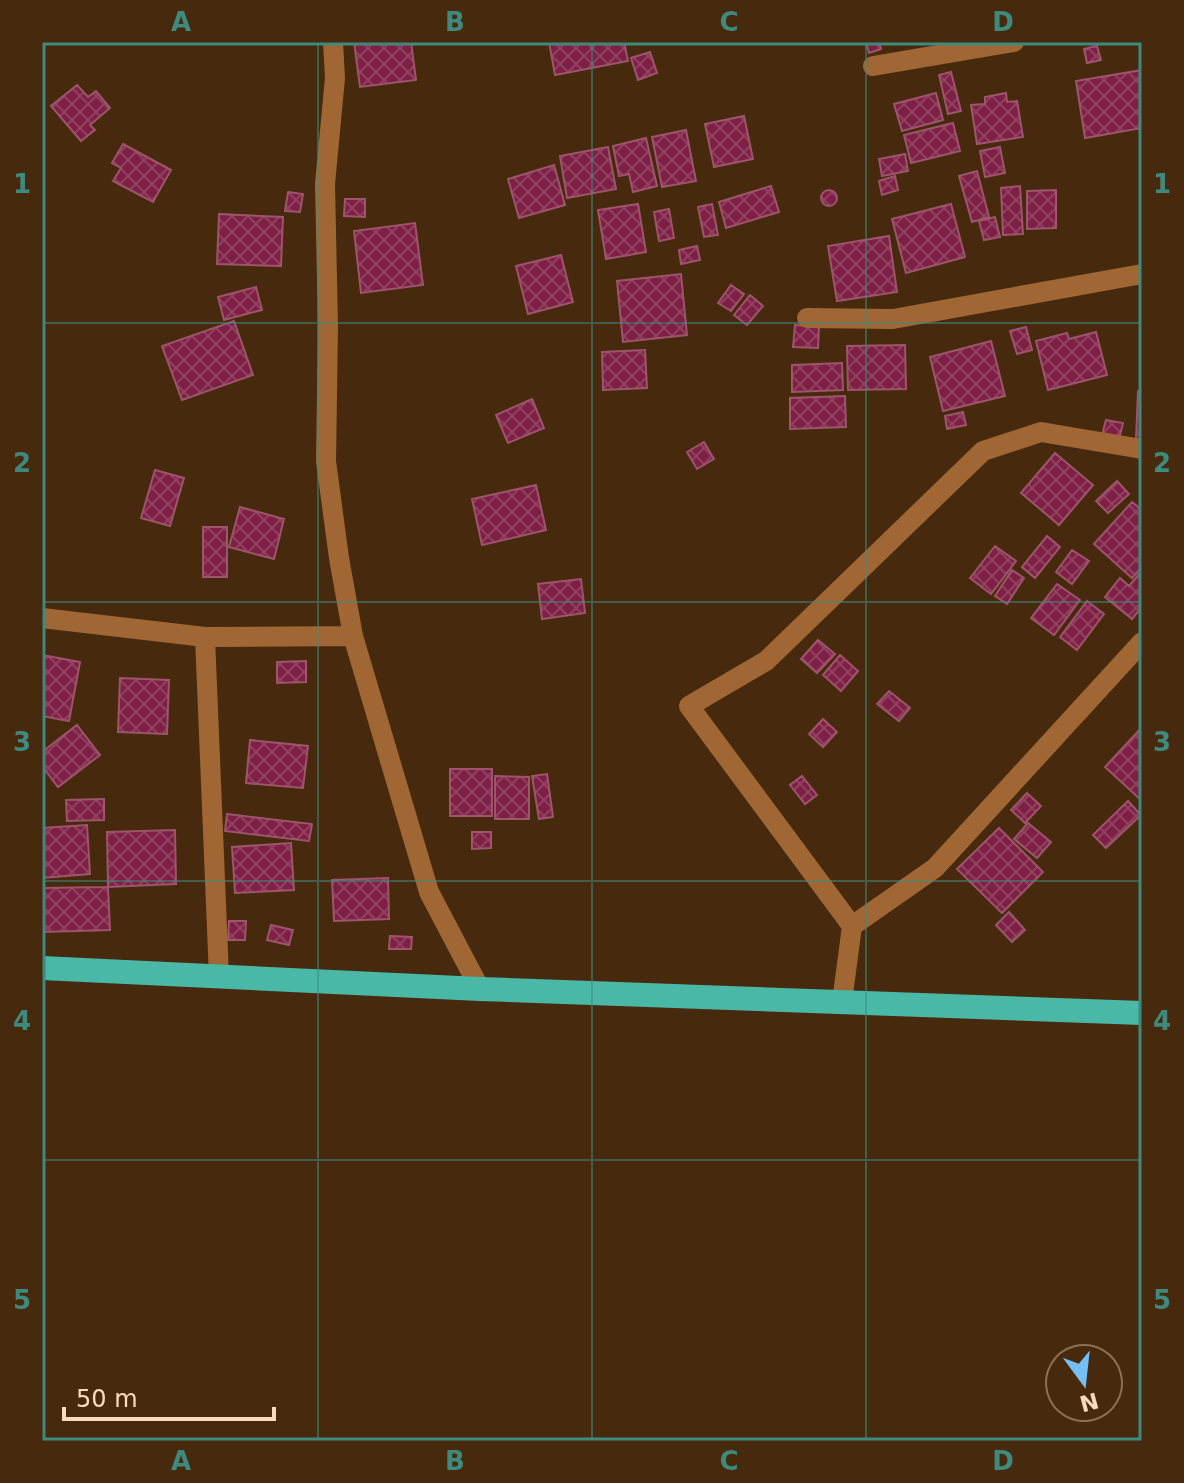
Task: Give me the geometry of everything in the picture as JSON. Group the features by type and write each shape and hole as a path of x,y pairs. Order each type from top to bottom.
{"highway":[{"path":"42,968 480,989 1142,1013"}],"street":[{"path":"333,42 335,78 325,184 328,327 326,461 339,558 353,636 429,892 480,989"},
{"path":"873,66 1014,42"},
{"path":"807,318 893,319 1142,274"},
{"path":"842,1002 852,926 689,706 766,661 983,451 1041,432 1142,449"},
{"path":"42,618 205,637 353,636"},
{"path":"205,637 219,977"},
{"path":"852,926 935,868 1142,642"}],"building":[{"path":"354,42 411,42 416,80 360,87"},
{"path":"549,42 624,42 628,61 555,75"},
{"path":"866,42 879,42 881,49 869,53"},
{"path":"1097,46 1101,60 1087,63 1084,49"},
{"path":"650,52 657,73 638,80 631,58"},
{"path":"1142,70 1142,128 1085,138 1076,81"},
{"path":"951,72 961,111 948,114 939,75"},
{"path":"77,85 88,97 96,91 110,108 90,125 95,130 81,141 51,106"},
{"path":"936,93 943,120 902,131 894,104"},
{"path":"1006,93 1007,102 1017,101 1023,137 977,144 971,105 985,104 985,97"},
{"path":"744,116 753,159 714,167 705,124"},
{"path":"953,123 960,151 911,163 904,135"},
{"path":"686,130 696,181 662,187 652,137"},
{"path":"646,138 657,186 633,192 629,174 619,176 613,146"},
{"path":"123,144 171,170 153,202 113,181 121,168 112,163"},
{"path":"608,147 616,189 567,198 560,156"},
{"path":"1000,147 1005,173 985,177 980,151"},
{"path":"905,154 908,171 882,176 879,159"},
{"path":"554,165 565,205 519,218 508,179"},
{"path":"977,171 989,217 972,222 959,176"},
{"path":"895,176 898,190 882,195 879,181"},
{"path":"771,186 779,212 726,228 719,202"},
{"path":"1020,186 1023,234 1003,235 1001,188"},
{"path":"829,190 835,192 835,204 829,206 823,204 821,198 823,192"},
{"path":"1056,190 1056,228 1027,229 1027,191"},
{"path":"288,192 303,194 300,212 285,211"},
{"path":"345,199 365,199 365,217 344,216"},
{"path":"638,204 646,252 606,259 598,210"},
{"path":"712,204 718,235 704,237 698,207"},
{"path":"951,204 965,257 906,273 892,219"},
{"path":"669,209 674,238 659,241 654,212"},
{"path":"219,214 283,217 281,266 217,264"},
{"path":"995,217 1000,237 984,240 979,221"},
{"path":"415,223 423,285 361,293 354,231"},
{"path":"889,236 897,292 837,301 828,246"},
{"path":"697,246 700,260 681,264 679,250"},
{"path":"561,255 573,302 528,314 516,266"},
{"path":"681,274 687,335 623,342 617,281"},
{"path":"731,285 744,294 731,311 718,303"},
{"path":"256,287 262,310 224,320 218,297"},
{"path":"750,295 763,306 747,325 734,315"},
{"path":"234,321 253,375 182,400 162,346"},
{"path":"795,325 819,327 818,348 793,347"},
{"path":"1026,327 1032,350 1017,354 1010,331"},
{"path":"1096,332 1107,375 1048,390 1036,341 1067,333 1069,339"},
{"path":"991,341 1005,396 943,411 930,357"},
{"path":"905,345 906,389 848,390 847,346"},
{"path":"645,350 647,388 603,390 602,352"},
{"path":"842,363 843,390 792,392 792,365"},
{"path":"1138,391 1142,392 1142,439 1136,439"},
{"path":"845,396 846,427 790,429 790,398"},
{"path":"532,399 544,428 508,443 496,415"},
{"path":"963,412 966,425 947,429 945,416"},
{"path":"1106,420 1123,423 1119,439 1102,435"},
{"path":"704,442 714,459 697,469 687,452"},
{"path":"1055,453 1093,485 1059,525 1021,493"},
{"path":"155,470 184,478 170,526 141,518"},
{"path":"1117,481 1129,494 1108,513 1096,501"},
{"path":"536,485 546,530 482,545 472,499"},
{"path":"1132,502 1142,510 1142,567 1132,578 1094,544"},
{"path":"240,507 284,519 274,559 229,547"},
{"path":"203,527 227,527 227,577 203,577"},
{"path":"1047,536 1060,547 1035,578 1022,567"},
{"path":"995,546 1016,561 991,594 970,578"},
{"path":"1072,550 1089,561 1072,584 1056,572"},
{"path":"1012,570 1024,578 1007,604 995,596"},
{"path":"1140,573 1142,607 1132,619 1105,597 1120,578 1129,586"},
{"path":"581,579 585,613 542,619 538,584"},
{"path":"1057,584 1080,600 1054,635 1031,618"},
{"path":"1087,601 1104,614 1077,650 1060,637"},
{"path":"818,640 835,654 817,673 801,659"},
{"path":"42,655 80,662 69,721 42,716"},
{"path":"840,655 858,671 841,691 823,675"},
{"path":"306,661 306,682 277,683 277,662"},
{"path":"120,678 169,680 167,734 118,732"},
{"path":"889,691 910,708 899,721 877,704"},
{"path":"823,719 837,732 823,747 809,734"},
{"path":"77,725 100,755 58,787 42,766 42,752"},
{"path":"1142,727 1142,801 1105,767"},
{"path":"250,740 308,746 303,788 246,783"},
{"path":"450,769 492,769 492,816 450,816"},
{"path":"547,774 553,817 539,819 532,776"},
{"path":"495,776 529,777 529,819 495,819"},
{"path":"802,776 817,795 805,804 790,785"},
{"path":"1027,793 1041,806 1025,823 1011,810"},
{"path":"104,799 104,820 67,821 66,800"},
{"path":"1128,801 1141,815 1106,848 1093,835"},
{"path":"227,814 312,824 309,841 225,831"},
{"path":"1028,823 1051,842 1037,858 1014,839"},
{"path":"87,825 90,874 42,878 42,828"},
{"path":"999,828 1043,872 1002,913 957,869"},
{"path":"175,830 176,884 108,887 107,832"},
{"path":"472,832 491,832 491,848 472,849"},
{"path":"291,843 294,890 235,893 232,847"},
{"path":"388,878 389,919 334,921 332,880"},
{"path":"108,887 110,930 42,932 42,888"},
{"path":"1009,912 1025,930 1012,942 996,925"},
{"path":"229,921 246,921 245,940 228,940"},
{"path":"271,925 293,930 289,945 267,940"},
{"path":"390,936 412,937 411,949 389,949"}]}
